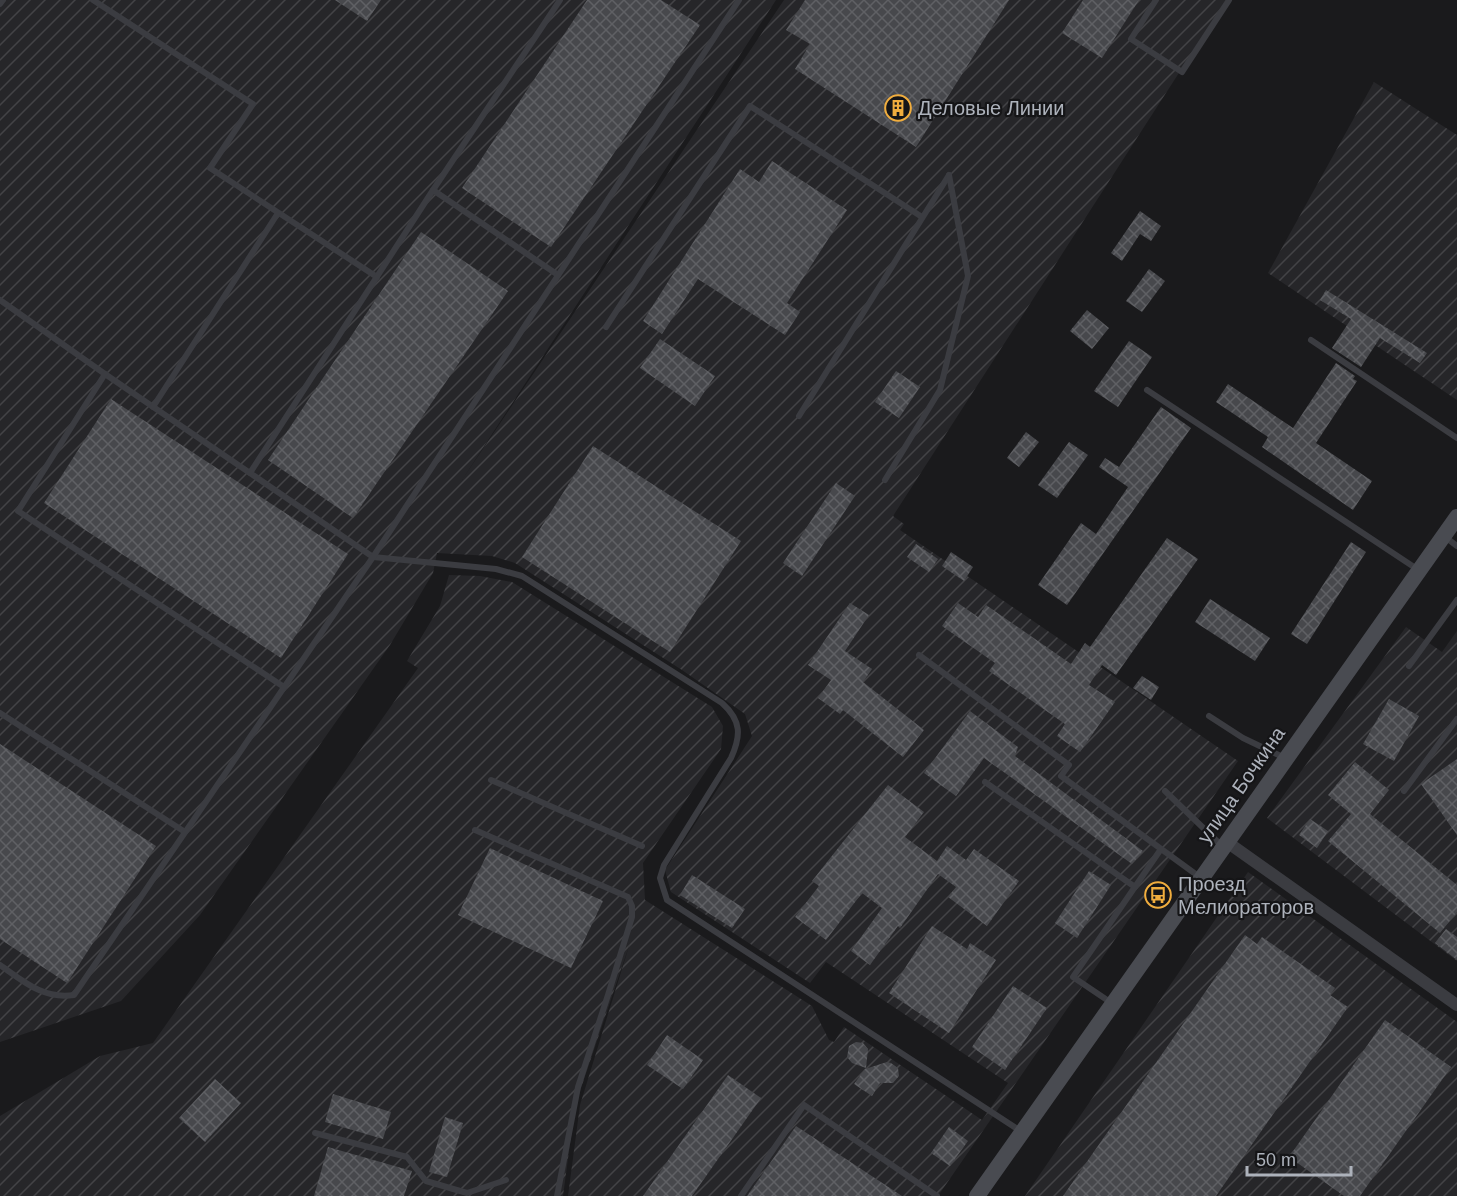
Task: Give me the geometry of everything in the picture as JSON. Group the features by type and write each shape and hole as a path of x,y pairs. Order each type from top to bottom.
{"street":[{"name":"улица Бочкина","path":"977,1196 1419,571 1450,541 1457,517"},
{"path":"1225,844 1457,1005"}],"lane":[{"path":"0,4 3,0"},
{"path":"93,0 253,105 210,168 377,277"},
{"path":"250,473 433,190 560,0"},
{"path":"0,965 37,991 62,997 74,995 373,557 739,0"},
{"path":"1156,0 1131,39 1182,72 1228,0"},
{"path":"606,327 750,106 922,217"},
{"path":"799,416 949,175 968,276 940,390 885,480"},
{"path":"433,190 558,275"},
{"path":"153,407 278,213"},
{"path":"0,300 373,557 496,569 522,576 728,708 737,723 736,747 664,865 660,878 667,900 1022,1133"},
{"path":"1311,340 1457,438"},
{"path":"105,374 18,511 284,687"},
{"path":"1147,390 1419,571"},
{"path":"1409,666 1457,600"},
{"path":"920,655 1069,765 1061,776 1201,878"},
{"path":"0,713 185,832"},
{"path":"1209,716 1243,738 1285,758"},
{"path":"1404,792 1457,719"},
{"path":"491,780 642,846"},
{"path":"985,782 1135,886"},
{"path":"1165,791 1225,844"},
{"path":"475,830 628,897 632,906 632,917 578,1087 557,1196"},
{"path":"1113,1004 1073,977 1161,849"},
{"path":"741,1196 804,1106 936,1196"},
{"path":"315,1133 407,1157 426,1181 467,1193 506,1180"}],"shaded area":[{"path":"0,0 776,0 462,480 784,0 1226,0 893,516 904,524 900,530 1238,761 938,1196 568,1196 580,1105 630,943 575,1106 563,1196 0,1196 0,1116 100,1056 153,1043 418,668 407,661 440,606 449,575 480,576 512,582 712,707 723,726 721,749 643,863 645,900 812,1006 829,1040 834,1042 844,1027 982,1120 1008,1083 826,962 810,983 671,892 665,870 752,736 745,714 682,670 515,563 492,556 437,553 433,573 390,645 200,915 121,1001 0,1042"},
{"path":"1374,82 1457,135 1457,400 1268,273"},
{"path":"1406,627 1442,652 1457,631 1457,961 1267,818"},
{"path":"1248,872 1457,1022 1457,1196 1025,1196"}],"building":[{"path":"335,0 381,0 367,21"},
{"path":"587,0 661,0 700,25 551,247 462,188"},
{"name":"Деловые Линии","path":"805,0 1009,0 916,147 795,69 810,44 786,30"},
{"path":"1083,0 1139,0 1102,58 1062,33"},
{"path":"772,161 847,210 787,303 800,312 785,335 698,279 662,334 643,321 740,169 759,182"},
{"path":"1140,211 1161,226 1151,241 1140,234 1122,261 1111,253"},
{"path":"421,232 508,291 353,518 268,460"},
{"path":"1149,269 1165,281 1142,312 1126,301"},
{"path":"1326,290 1427,353 1420,363 1380,338 1361,367 1332,348 1351,319 1320,300"},
{"path":"1087,310 1109,328 1092,349 1070,331"},
{"path":"660,339 715,376 695,406 640,368"},
{"path":"1129,341 1152,357 1118,407 1094,391"},
{"path":"1336,363 1355,376 1353,379 1357,381 1316,443 1372,481 1353,510 1262,447 1268,437 1216,402 1228,384 1293,428"},
{"path":"896,371 920,387 899,418 875,402"},
{"path":"111,399 348,554 281,658 44,503"},
{"path":"1161,407 1191,428 1067,605 1038,585 1081,523 1096,534 1128,487 1099,467 1105,458 1119,467"},
{"path":"1026,432 1039,442 1019,467 1007,458"},
{"path":"1069,442 1088,455 1057,498 1038,485"},
{"path":"593,446 741,541 670,652 522,557"},
{"path":"836,483 855,496 802,576 783,563"},
{"path":"1167,538 1198,559 1116,675 1102,665 1089,685 1115,702 1080,752 1057,736 1065,724 989,671 995,663 942,626 958,603 978,617 986,605 1071,664 1085,643 1090,647"},
{"path":"1351,542 1366,552 1307,644 1291,634"},
{"path":"916,544 938,559 929,572 907,557"},
{"path":"951,552 973,567 964,581 942,566"},
{"path":"1210,599 1270,638 1255,661 1195,622"},
{"path":"850,603 869,615 845,651 872,669 863,682 924,730 903,757 843,710 840,714 818,698 831,680 808,665"},
{"path":"1142,676 1159,687 1151,700 1133,688"},
{"path":"1389,699 1419,716 1394,761 1363,744"},
{"path":"970,711 1018,747 1015,756 1143,851 1132,864 984,758 956,796 924,773"},
{"path":"0,744 156,846 67,983 0,939"},
{"path":"1457,759 1457,835 1421,784"},
{"path":"1355,762 1389,790 1370,814 1457,885 1457,912 1440,933 1328,841 1351,814 1328,795"},
{"path":"888,785 924,812 905,837 937,861 947,846 966,860 974,849 1019,881 987,926 948,897 956,887 938,874 900,928 898,926 870,965 851,951 882,908 862,893 826,940 795,917 819,886 812,881"},
{"path":"1310,819 1328,831 1317,848 1299,835"},
{"path":"490,848 603,901 571,968 458,915"},
{"path":"1089,871 1111,885 1077,938 1055,923"},
{"path":"692,875 745,909 732,928 680,895"},
{"path":"932,926 967,949 970,943 996,960 949,1033 889,993"},
{"path":"1446,929 1457,937 1457,960 1435,943"},
{"path":"1245,935 1257,944 1262,937 1335,988 1330,995 1348,1007 1216,1196 1063,1196"},
{"path":"1013,986 1047,1008 1005,1070 972,1047"},
{"path":"1385,1020 1451,1067 1360,1196 1344,1196 1289,1157"},
{"path":"667,1035 703,1060 683,1089 647,1065"},
{"path":"856,1042 863,1043 868,1049 866,1068 852,1063 847,1057 849,1046"},
{"path":"887,1062 898,1068 899,1076 893,1083 880,1083 872,1096 854,1084 865,1069"},
{"path":"728,1075 761,1098 692,1196 643,1196"},
{"path":"215,1079 241,1103 205,1142 179,1118"},
{"path":"333,1094 391,1112 383,1139 325,1122"},
{"path":"445,1117 463,1123 447,1177 429,1172"},
{"path":"796,1126 902,1196 747,1196"},
{"path":"949,1127 968,1141 950,1166 931,1153"},
{"path":"328,1147 412,1171 404,1196 314,1196"}],"place":[{"name":"Деловые Линии","path":"898,108"},
{"name":"Проезд Мелиораторов","path":"1158,895"}]}
